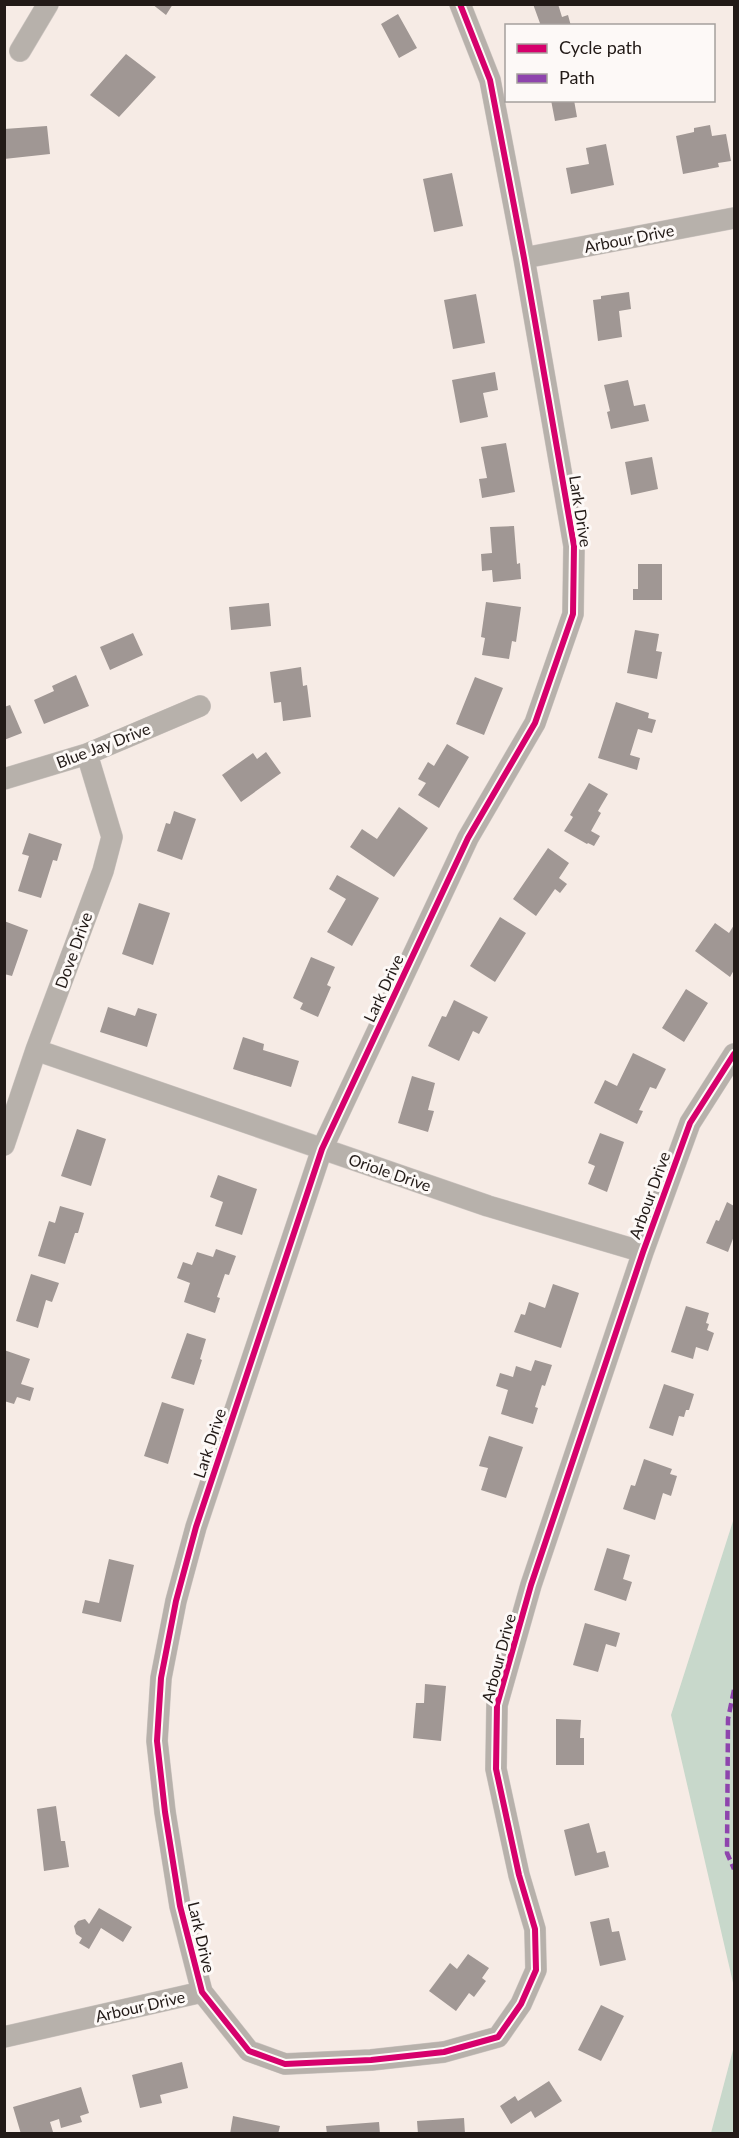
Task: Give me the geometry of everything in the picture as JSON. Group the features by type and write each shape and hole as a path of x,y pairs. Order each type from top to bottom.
{"street":[{"path":"20,51 48,4"},
{"name":"Lark Drive","path":"202,1992 180,1905 165,1812 158,1741 161,1678 176,1601 196,1527 322,1149 468,838 535,723 573,614 574,546 524,258 490,80 460,4"},
{"name":"Arbour Drive","path":"524,258 735,218"},
{"name":"Blue Jay Drive","path":"4,779 87,754 200,706"},
{"name":"Dove Drive","path":"4,1145 36,1050 103,871 112,837 87,754"},
{"name":"Oriole Drive","path":"36,1050 488,1206 643,1252"},
{"name":"Arbour Drive","path":"4,2037 202,1992 249,2051 285,2064 370,2060 444,2052 498,2037 521,2004 536,1970 535,1929 519,1875 496,1769 497,1705 531,1586 643,1252 690,1123 735,1054"}],"green space":[{"path":"734,1518 734,1987 671,1715"},
{"path":"734,2046 734,2133 711,2133"}],"building":[{"path":"152,4 173,4 166,15"},
{"path":"533,4 558,4 562,17 568,15 570,24 540,24"},
{"path":"398,14 417,48 399,58 381,24"},
{"path":"126,54 156,77 119,117 90,95"},
{"path":"551,102 574,102 577,117 555,121"},
{"path":"710,125 712,136 726,134 731,161 718,163 719,167 683,174 676,136 694,132 694,128"},
{"path":"47,126 50,154 4,159 4,129"},
{"path":"606,144 614,185 571,194 566,168 589,164 586,148"},
{"path":"452,173 463,226 434,232 423,179"},
{"path":"629,292 631,309 619,311 622,337 598,341 593,300 601,299 601,296"},
{"path":"476,294 485,343 453,349 444,300"},
{"path":"495,372 498,390 483,393 488,417 460,423 452,380"},
{"path":"628,380 634,406 645,404 649,421 611,429 607,412 610,411 604,385"},
{"path":"506,443 515,492 482,498 479,479 487,478 481,447"},
{"path":"652,457 658,489 631,495 625,462"},
{"path":"514,526 517,564 520,563 521,579 493,582 492,570 482,571 481,554 492,553 490,527"},
{"path":"638,564 662,564 662,600 633,600 633,589 638,589"},
{"path":"486,602 521,607 516,642 512,641 509,659 482,655 485,638 481,637"},
{"path":"269,603 271,626 231,630 229,607"},
{"path":"635,630 659,634 656,651 662,652 657,679 627,673"},
{"path":"133,633 143,655 110,670 100,647"},
{"path":"301,667 303,686 307,685 311,717 283,721 281,702 274,703 270,672"},
{"path":"76,675 89,706 44,724 34,700 54,691 52,686"},
{"path":"475,677 503,688 484,735 456,724"},
{"path":"616,702 649,713 648,718 656,720 652,733 638,729 630,755 640,758 637,770 598,758"},
{"path":"10,705 22,733 4,740 4,707"},
{"path":"447,744 469,757 439,808 418,795 426,783 418,779 428,762 434,766"},
{"path":"266,752 281,773 241,802 222,775 253,753 257,759"},
{"path":"589,783 608,794 598,811 601,813 591,831 600,836 594,846 564,831 573,817 570,815"},
{"path":"399,807 428,828 394,877 350,847 362,829 377,839"},
{"path":"174,811 196,819 182,860 157,851 166,823 170,824"},
{"path":"29,833 62,844 57,861 53,860 41,898 18,891 29,856 22,854"},
{"path":"548,848 569,863 559,878 567,884 560,893 555,889 536,916 513,899"},
{"path":"337,875 379,898 352,946 327,932 346,899 329,889"},
{"path":"139,903 170,913 153,965 122,954"},
{"path":"500,917 526,933 495,982 470,966"},
{"path":"4,921 28,930 12,976 4,974"},
{"path":"715,923 729,933 734,925 734,970 730,977 695,951"},
{"path":"311,957 335,967 327,985 331,987 318,1017 300,1009 303,1003 293,998"},
{"path":"686,989 708,1003 684,1042 662,1028"},
{"path":"454,1000 488,1017 479,1034 473,1031 459,1061 428,1046 442,1016 446,1017"},
{"path":"108,1007 135,1016 138,1008 157,1014 147,1047 100,1032"},
{"path":"243,1037 264,1044 263,1050 299,1061 291,1087 233,1069"},
{"path":"633,1053 666,1069 656,1089 650,1087 639,1110 643,1111 637,1124 594,1103 605,1080 617,1086"},
{"path":"412,1076 435,1083 428,1110 434,1111 428,1132 398,1123"},
{"path":"77,1129 106,1139 91,1186 61,1176"},
{"path":"600,1133 624,1142 607,1192 588,1184 595,1166 588,1163"},
{"path":"218,1175 257,1189 242,1235 215,1226 223,1202 210,1197"},
{"path":"727,1202 734,1206 734,1236 728,1252 706,1243"},
{"path":"60,1206 84,1213 65,1264 38,1256 49,1221 55,1223"},
{"path":"216,1249 236,1256 229,1275 225,1274 217,1297 220,1298 215,1313 184,1302 190,1283 177,1278 183,1262 192,1265 197,1252 213,1257"},
{"path":"31,1274 59,1283 52,1302 46,1300 38,1328 16,1321"},
{"path":"553,1284 579,1293 561,1348 514,1332 521,1314 525,1315 529,1302 545,1308"},
{"path":"686,1306 709,1313 706,1323 709,1324 707,1330 714,1333 708,1351 696,1347 693,1359 671,1352"},
{"path":"187,1333 206,1339 194,1385 171,1378"},
{"path":"4,1350 30,1359 21,1384 34,1388 30,1401 17,1397 14,1404 4,1401"},
{"path":"535,1360 552,1365 545,1386 542,1385 535,1407 538,1408 533,1424 501,1414 508,1390 496,1386 500,1373 513,1377 516,1366 531,1371"},
{"path":"664,1384 694,1394 689,1410 686,1410 684,1417 679,1416 673,1436 649,1428"},
{"path":"162,1402 184,1409 168,1464 144,1456"},
{"path":"489,1436 523,1447 506,1498 481,1490 488,1468 479,1466"},
{"path":"644,1459 672,1469 670,1474 677,1476 671,1496 663,1493 655,1520 623,1509 631,1485 635,1486"},
{"path":"607,1548 630,1555 623,1579 632,1582 626,1601 594,1590"},
{"path":"109,1559 134,1565 121,1622 82,1613 85,1600 99,1603"},
{"path":"585,1623 620,1633 616,1647 606,1644 598,1672 573,1665"},
{"path":"425,1684 446,1686 441,1741 413,1738 416,1703 424,1703"},
{"path":"556,1719 581,1720 580,1738 584,1738 584,1765 556,1765"},
{"path":"56,1806 61,1841 65,1841 69,1867 44,1871 37,1809"},
{"path":"589,1823 597,1853 605,1851 609,1867 575,1876 564,1830"},
{"path":"99,1908 132,1927 123,1942 101,1928 89,1949 79,1943 82,1938 76,1934 74,1926 78,1921 85,1919 89,1924"},
{"path":"609,1918 612,1932 619,1931 626,1960 600,1966 590,1922"},
{"path":"468,1954 489,1968 482,1978 486,1981 474,1997 469,1993 456,2011 429,1991 450,1963 457,1969"},
{"path":"601,2005 624,2016 601,2061 578,2050"},
{"path":"182,2062 188,2088 160,2095 162,2103 140,2108 132,2075"},
{"path":"549,2081 562,2101 535,2118 531,2111 511,2124 500,2106 515,2096 518,2101"},
{"path":"81,2087 89,2113 80,2116 82,2122 61,2128 59,2119 50,2122 53,2132 21,2134 13,2107"},
{"path":"233,2116 280,2126 278,2134 230,2134"},
{"path":"464,2118 465,2134 418,2134 417,2121"},
{"path":"379,2122 380,2134 327,2134 326,2126"}],"marked path":[{"path":"734,1690 728,1719 727,1853 734,1869"}],"cycle path":[{"path":"460,4 490,80 524,258 574,546 573,614 535,723 468,838 322,1149 196,1527 176,1601 161,1678 157,1741 165,1812 180,1906 202,1992 249,2051 285,2064 371,2060 444,2052 498,2037 521,2004 536,1970 535,1929 519,1875 496,1769 497,1705 531,1585 643,1252 690,1123 734,1054"}]}
